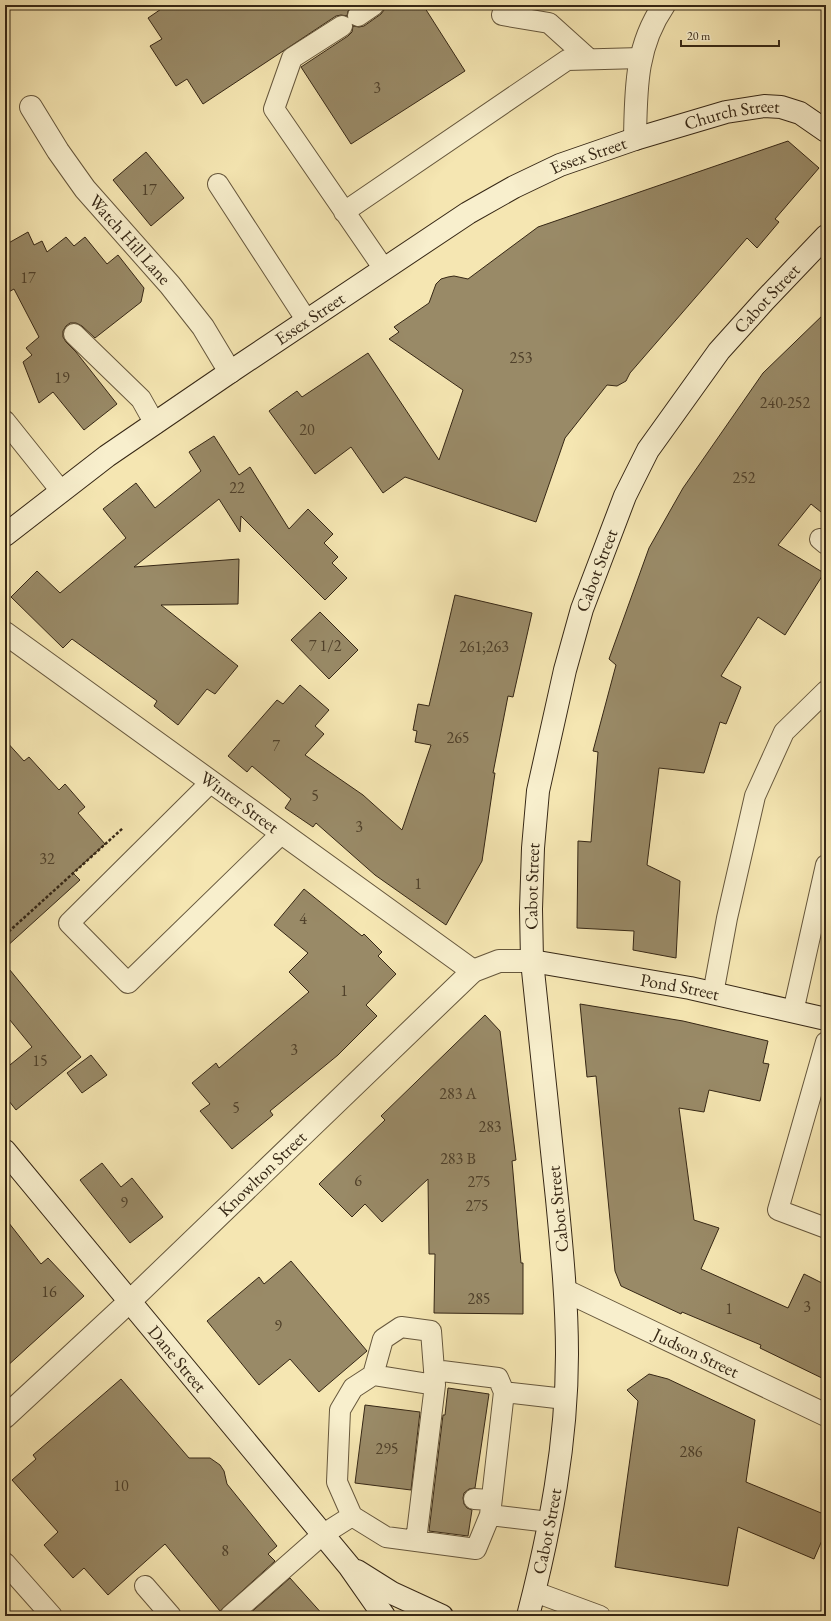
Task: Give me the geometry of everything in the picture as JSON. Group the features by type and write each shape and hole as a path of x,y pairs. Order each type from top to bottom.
{"main road":[{"path":"635,139 636,80 644,42 664,5"},
{"name":"Church Street","path":"635,139 726,112 764,106 781,107 800,113 826,131"},
{"name":"Watch Hill Lane","path":"31,107 58,151 85,189 170,285 203,327 230,372"},
{"name":"Essex Street","path":"5,535 107,456 468,213 514,187 560,165 635,139"},
{"name":"Cabot Street","path":"528,1616 541,1566 562,1442 567,1354 566,1291 532,961 531,909 533,848 538,791 565,670 582,609 625,496 648,450 719,352 764,301 826,236"},
{"name":"Winter Street","path":"5,633 473,971"},
{"name":"Knowlton Street","path":"5,1416 129,1302 473,971 500,961 532,961"},
{"name":"Pond Street","path":"532,961 690,988 826,1019"},
{"name":"Dane Street","path":"5,1151 348,1566 384,1616"},
{"name":"Judson Street","path":"566,1291 826,1415"},
{"name":"Dane Street","path":"348,1566 392,1593 442,1616"}],"lane":[{"path":"502,14 549,23 589,59"},
{"path":"358,15 292,58 274,109 384,269"},
{"path":"344,212 567,60 641,58"},
{"path":"218,184 307,321"},
{"path":"74,334 141,399 155,424"},
{"path":"5,421 61,491"},
{"path":"713,994 727,918 755,796 784,732 826,691"},
{"path":"211,782 69,923 128,983 282,833"},
{"path":"794,1012 826,865"},
{"path":"826,1042 778,1210 826,1228"},
{"path":"374,1375 384,1339 401,1327 430,1331 435,1378 437,1423 428,1494 416,1541"},
{"path":"374,1375 435,1378 498,1378 504,1392 491,1430 485,1505 476,1549 386,1537 352,1516 337,1482 340,1410 353,1388 374,1375"},
{"path":"504,1392 565,1399"},
{"path":"485,1505 549,1522"},
{"path":"230,1616 322,1535 352,1516"},
{"path":"5,1563 52,1616"},
{"path":"145,1586 171,1616"},
{"path":"535,1592 600,1616"}],"path":[{"path":"5,935 126,825"}],"building":[{"path":"167,5 354,5 348,11 347,16 336,16 203,104 187,79 176,86 150,46 162,39 148,18"},
{"path":"385,5 423,5 465,71 351,144 301,67 348,36 352,32 353,26 364,26 381,14"},
{"path":"788,141 819,168 775,219 779,222 757,248 747,238 630,373 626,381 617,386 607,385 565,438 536,522 405,477 383,493 351,447 315,474 269,411 297,391 302,397 368,353 439,460 463,390 389,339 399,332 394,327 429,303 436,284 441,279 454,276 468,279 538,227"},
{"path":"146,152 184,198 151,226 113,180"},
{"path":"28,232 34,245 42,241 47,252 66,237 74,246 85,237 107,264 118,255 144,288 141,302 95,338 82,326 76,323 70,323 63,331 63,337 66,342 76,352 117,404 84,430 53,392 39,403 23,362 32,355 26,348 39,337 14,289 5,294 5,245"},
{"path":"826,312 826,516 811,504 778,545 824,573 785,635 758,617 721,676 741,687 726,724 720,722 704,773 659,768 647,865 680,881 676,958 633,950 634,931 577,928 578,841 591,842 598,752 593,751 616,665 609,659 649,548 683,488 763,373"},
{"path":"214,436 239,475 250,467 289,529 308,509 333,534 324,543 338,557 332,563 347,578 325,600 241,516 240,532 219,499 134,567 239,559 238,604 161,605 238,666 215,694 207,689 178,725 154,706 157,701 72,639 63,648 11,597 37,571 60,593 126,538 103,509 136,483 155,508 201,471 189,452"},
{"path":"455,595 532,613 513,697 508,696 493,773 495,773 482,861 446,925 375,875 316,823 313,827 285,808 291,799 252,766 247,772 228,756 277,700 283,704 300,685 329,710 315,726 324,734 305,755 363,795 402,830 431,745 415,742 417,731 413,730 418,704 429,706"},
{"path":"320,612 358,650 329,679 291,640"},
{"path":"5,740 24,761 29,757 59,790 65,784 85,807 78,813 105,844 73,873 80,880 5,948"},
{"path":"304,889 362,936 364,934 382,952 378,956 396,974 366,1005 377,1016 338,1055 270,1111 273,1115 232,1149 200,1111 210,1104 192,1083 216,1063 219,1068 309,992 289,972 308,953 274,925"},
{"path":"5,964 81,1057 16,1110 5,1096 5,1069 32,1047 5,1014"},
{"path":"580,1004 683,1021 768,1041 763,1063 769,1064 760,1101 709,1090 704,1112 679,1108 694,1220 719,1228 701,1269 788,1308 804,1274 826,1285 826,1380 760,1348 761,1345 682,1312 681,1314 621,1286 615,1271 596,1076 587,1077"},
{"path":"485,1015 500,1031 516,1160 512,1161 521,1263 523,1263 523,1314 434,1313 435,1254 429,1254 428,1179 382,1222 365,1204 352,1217 319,1184 385,1120 381,1116"},
{"path":"91,1055 107,1075 82,1093 67,1073"},
{"path":"102,1163 121,1187 132,1178 163,1217 130,1243 80,1180"},
{"path":"5,1218 41,1264 48,1258 84,1296 5,1368"},
{"path":"291,1261 367,1351 319,1392 290,1359 259,1385 207,1321 259,1277 264,1284"},
{"path":"649,1374 668,1379 755,1420 746,1482 826,1515 826,1531 814,1559 738,1527 728,1586 615,1567 638,1401 627,1390"},
{"path":"121,1379 189,1458 210,1458 220,1465 224,1471 227,1484 277,1546 268,1554 275,1561 220,1611 165,1544 108,1595 84,1568 73,1578 44,1545 58,1532 12,1480 36,1459 33,1455"},
{"path":"448,1388 489,1394 475,1488 469,1489 464,1493 463,1498 464,1504 467,1508 472,1510 468,1536 429,1531 443,1415 445,1415"},
{"path":"365,1405 420,1412 411,1490 355,1483"},
{"path":"290,1578 324,1616 247,1616"}]}
